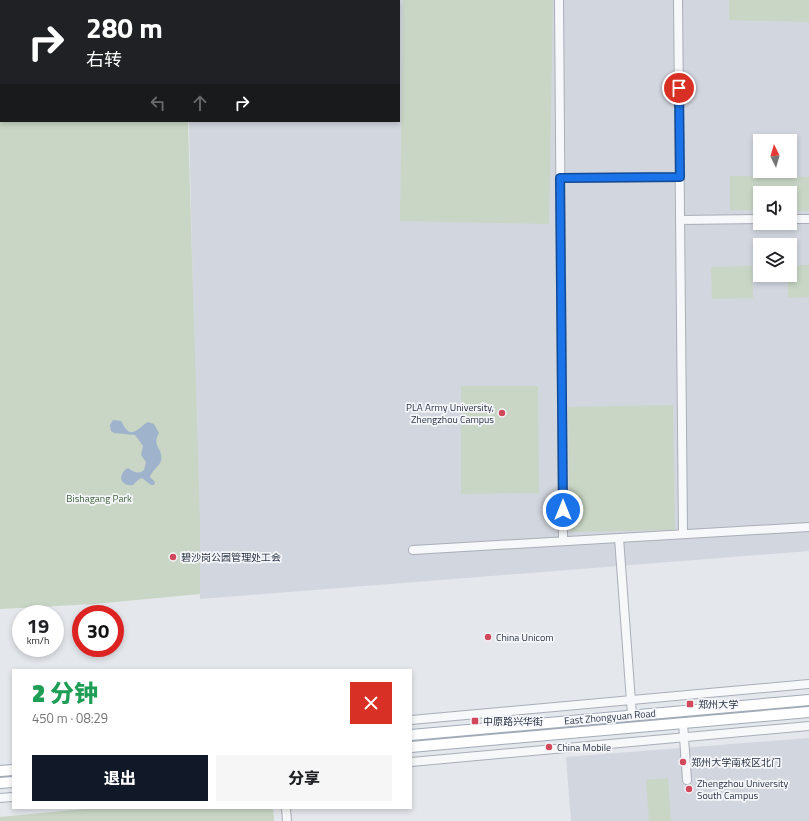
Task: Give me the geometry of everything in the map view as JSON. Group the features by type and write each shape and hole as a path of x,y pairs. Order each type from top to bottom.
{"main road":[{"name":"East Zhongyuan Road","path":"412,735 809,700"},
{"name":"East Zhongyuan Road","path":"412,747 809,712"},
{"path":"0,783 12,782"}],"street":[{"path":"559,0 563,541"},
{"path":"678,0 683,534"},
{"path":"560,178 680,177"},
{"path":"680,220 753,219"},
{"path":"797,219 809,219"},
{"path":"414,550 809,527"},
{"path":"619,538 632,715"},
{"path":"412,720 809,684"},
{"path":"683,723 687,780"},
{"path":"412,762 809,726"},
{"path":"0,798 12,797"},
{"path":"286,809 287,821"}],"shaded area":[{"name":"PLA Army University, Zhengzhou Campus","path":"400,0 809,0 809,551 200,599 189,122 400,122"},
{"name":"Zhengzhou University South Campus","path":"809,738 809,821 571,821 566,757"}],"green space":[{"path":"403,0 553,0 549,224 400,221"},
{"path":"729,0 809,0 809,22 729,20"},
{"name":"Bishagang Park","path":"0,122 188,122 200,523 200,594 94,604 64,606 12,605 12,608 0,609"},
{"path":"730,176 753,176 753,178 809,177 809,211 797,211 797,186 753,186 753,210 730,210"},
{"path":"797,265 809,265 809,297 788,298 788,282 797,282"},
{"path":"752,266 753,298 712,299 711,267"},
{"path":"461,386 538,386 539,493 461,494"},
{"path":"673,405 675,530 570,532 568,407"},
{"path":"668,778 671,821 649,821 646,780"},
{"path":"84,809 273,809 274,821 0,821 0,817"}],"water":[{"path":"113,420 121,421 126,429 132,432 135,432 148,422 154,424 159,433 156,441 161,453 161,461 150,477 155,482 154,485 151,485 142,478 133,485 125,484 123,482 121,477 122,473 128,468 138,473 144,470 146,462 141,455 143,446 135,435 114,433 111,431 110,425"}],"place":[{"name":"PLA Army University, Zhengzhou Campus","path":"502,413"},
{"name":"碧沙岗公园管理处工会","path":"173,557"},
{"name":"China Unicom","path":"488,637"},
{"name":"郑州大学","path":"690,704"},
{"name":"中原路兴华街","path":"475,721"},
{"name":"China Mobile","path":"549,747"},
{"name":"郑州大学南校区北门","path":"683,762"},
{"name":"Zhengzhou University South Campus","path":"689,789"}],"route":[{"path":"563,510 560,178 680,177 679,88"}]}
